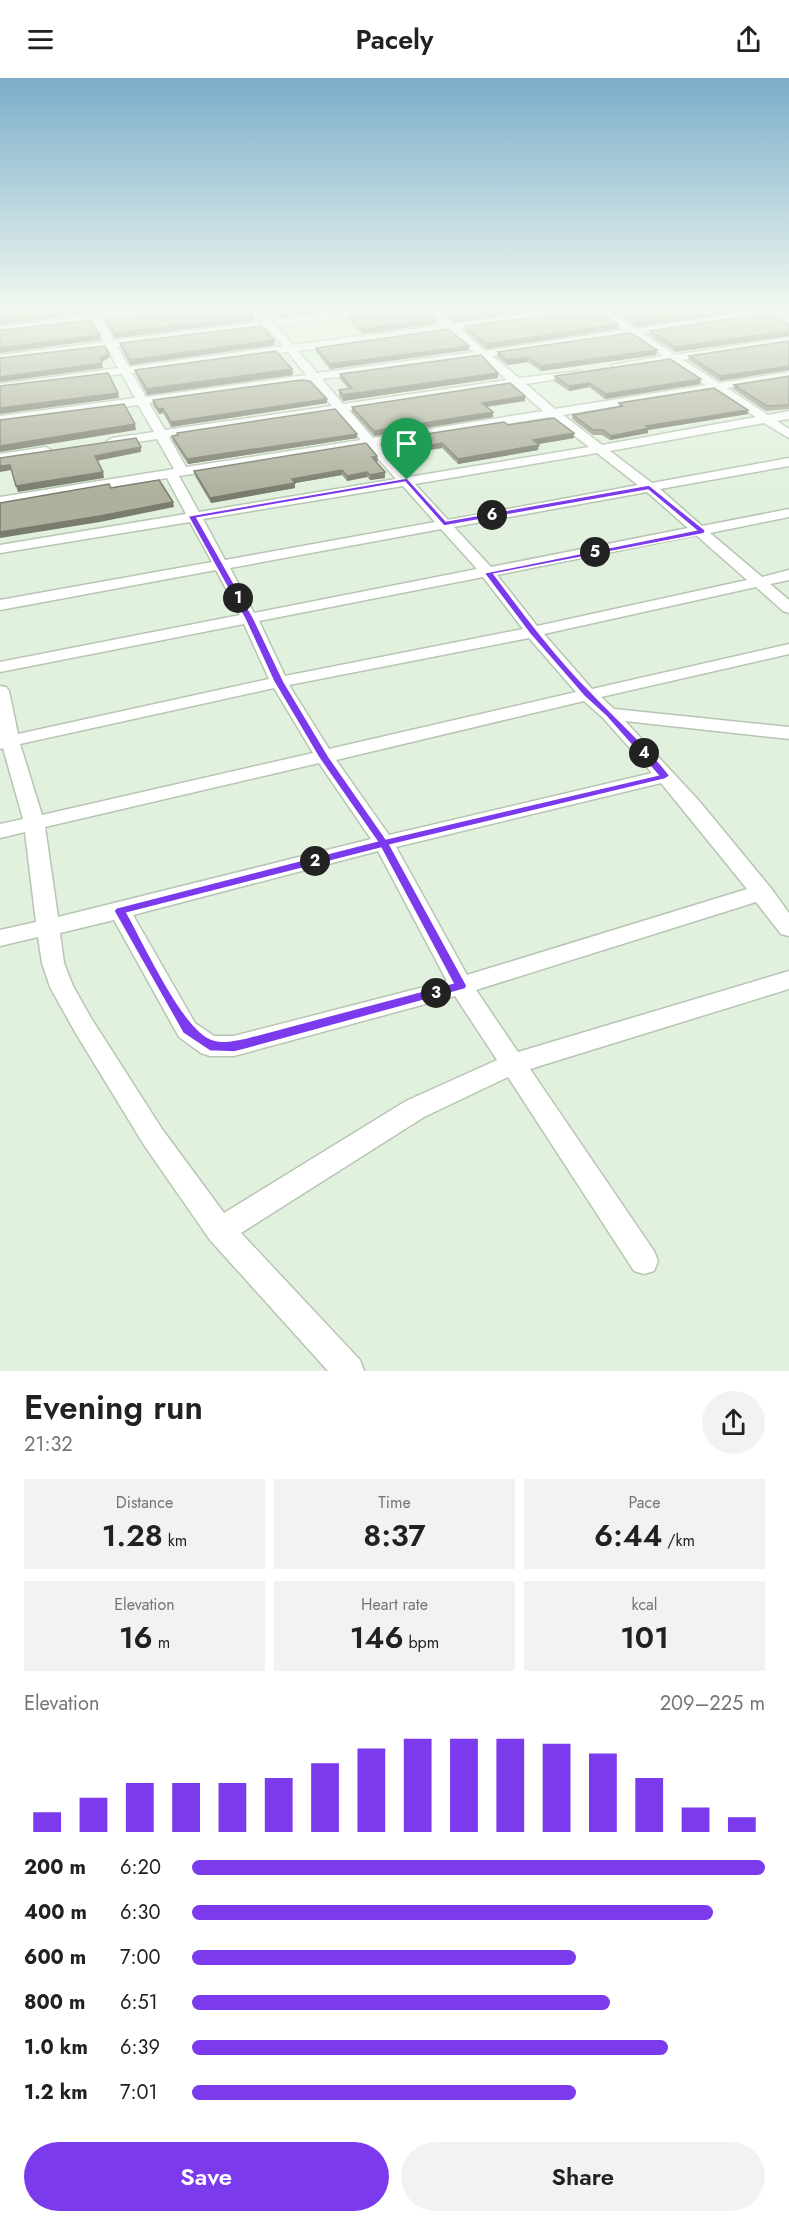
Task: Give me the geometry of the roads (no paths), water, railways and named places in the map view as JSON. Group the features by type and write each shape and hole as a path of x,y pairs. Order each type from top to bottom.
{"street":[{"path":"0,387 114,371"},
{"path":"125,371 160,435 192,516 249,619 279,682 324,758 384,843 460,986 645,1261"},
{"path":"311,371 339,407 373,442 488,573 533,632 587,694 609,714 665,776 762,892 789,928"},
{"path":"0,420 351,371"},
{"path":"504,371 553,413 649,487 789,608"},
{"path":"103,443 585,371"},
{"path":"693,371 789,434"},
{"path":"0,501 789,375"},
{"path":"0,549 601,449 789,415"},
{"path":"0,458 57,450"},
{"path":"0,604 789,462"},
{"path":"0,667 702,532 789,513"},
{"path":"5,742 279,682 533,632 789,575"},
{"path":"0,831 789,649"},
{"path":"0,691 5,742 34,823 52,963 83,1025 153,1137 219,1231 349,1371"},
{"path":"609,714 789,733"},
{"path":"0,938 120,911 384,843 665,776"},
{"path":"120,911 187,1030 210,1046 234,1046 460,986 762,892"},
{"path":"219,1231 415,1109 512,1064 789,980"}]}
